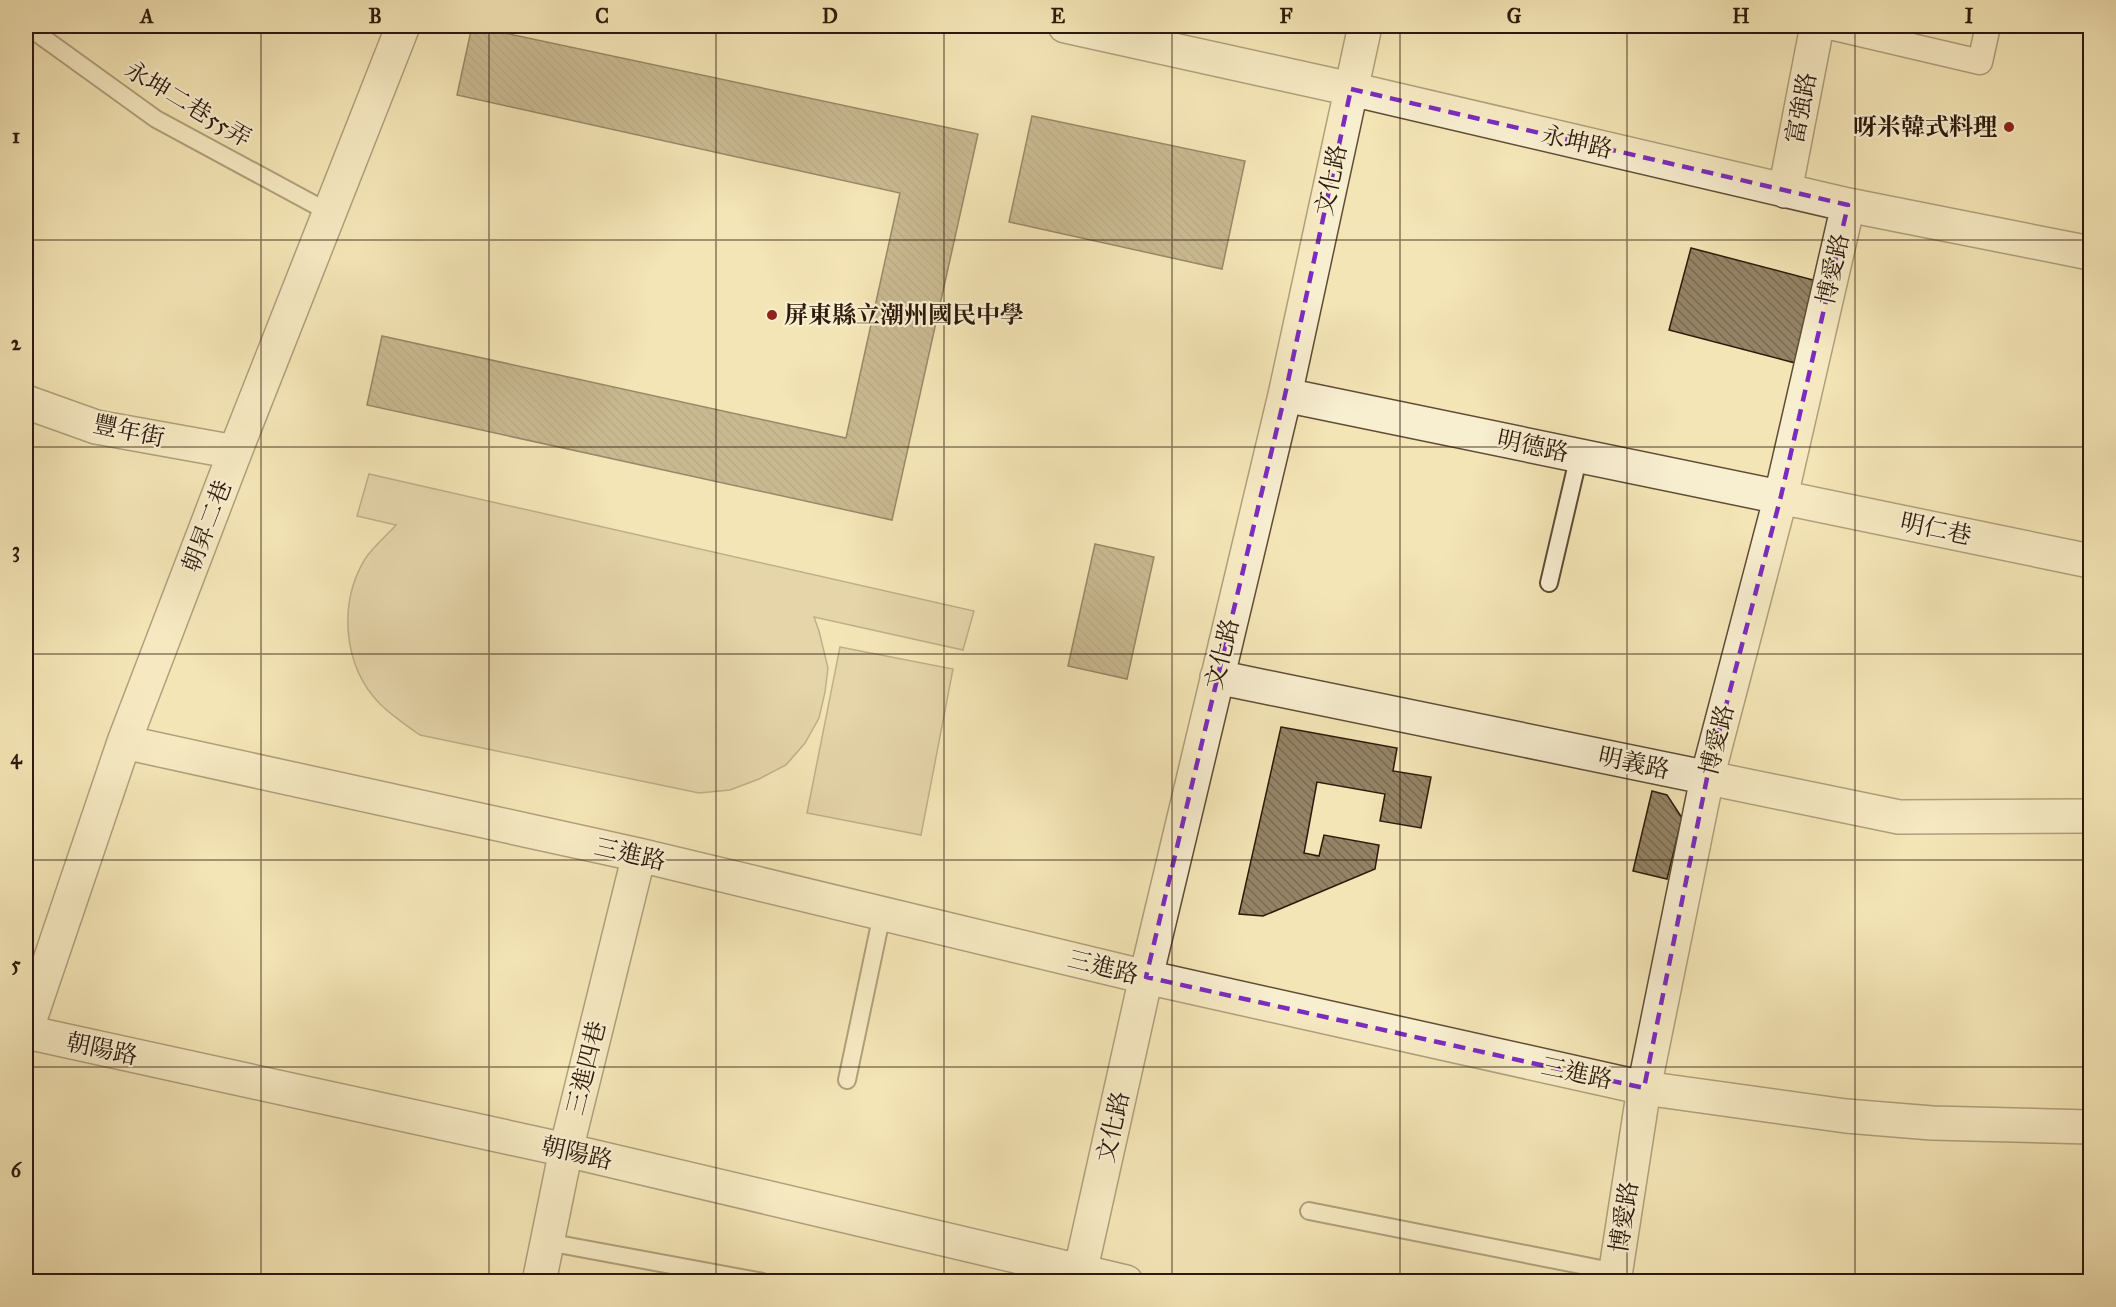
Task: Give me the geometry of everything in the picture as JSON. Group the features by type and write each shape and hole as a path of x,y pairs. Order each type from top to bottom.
{"street":[{"name":"朝昇二巷","path":"26,1032 124,742 235,452 403,26"},
{"name":"永坤路","path":"1065,26 1351,89 1848,205 2091,253"},
{"name":"文化路","path":"1079,1276 1146,977 1285,395 1365,26"},
{"name":"富強路","path":"1785,191 1817,26"},
{"path":"1826,26 1980,62 1988,26"},
{"name":"博愛路","path":"1615,1277 1644,1088 1707,778 1781,496 1848,205"},
{"name":"明德路","path":"1285,395 1781,496"},
{"name":"豐年街","path":"26,402 96,426 235,452"},
{"name":"明仁巷","path":"1781,496 2091,561"},
{"name":"明義路","path":"1217,677 1899,817 2091,816"},
{"name":"三進路","path":"124,742 639,855 1146,977 1644,1088 1846,1116 1932,1123 2091,1127"},
{"name":"三進四巷","path":"539,1281 566,1150 639,855"},
{"name":"朝陽路","path":"26,1032 566,1150 1079,1276 1126,1281"}],"lane":[{"name":"永坤二巷55弄","path":"27,26 156,118 330,213"},
{"path":"1549,583 1579,455"},
{"path":"847,1080 882,914"},
{"path":"1309,1211 1615,1277"},
{"path":"547,1242 763,1281"}],"highlighted area":[{"path":"1351,89 1848,205 1781,496 1707,778 1644,1088 1146,977 1285,395"}],"shaded area":[{"path":"369,474 974,611 963,650 814,617 828,668 819,718 805,743 786,765 730,790 699,793 420,735 380,704 368,689 358,672 348,634 348,615 356,577 368,555 396,525 357,516"},
{"path":"840,647 953,669 921,835 807,813"}],"building":[{"path":"472,26 978,134 892,520 367,405 382,336 846,438 900,193 457,95"},
{"path":"1032,116 1245,161 1222,269 1009,222"},
{"path":"1691,248 1817,281 1795,363 1669,330"},
{"path":"1095,544 1154,557 1127,679 1068,666"},
{"path":"1281,727 1397,748 1393,771 1431,777 1421,828 1380,821 1385,794 1317,782 1304,853 1319,856 1324,835 1379,845 1375,869 1263,916 1239,914"},
{"path":"1652,791 1667,795 1682,818 1667,879 1633,871"}],"place":[{"name":"呀米韓式料理","path":"2009,127"},
{"name":"屏東縣立潮州國民中學","path":"772,315"}]}
